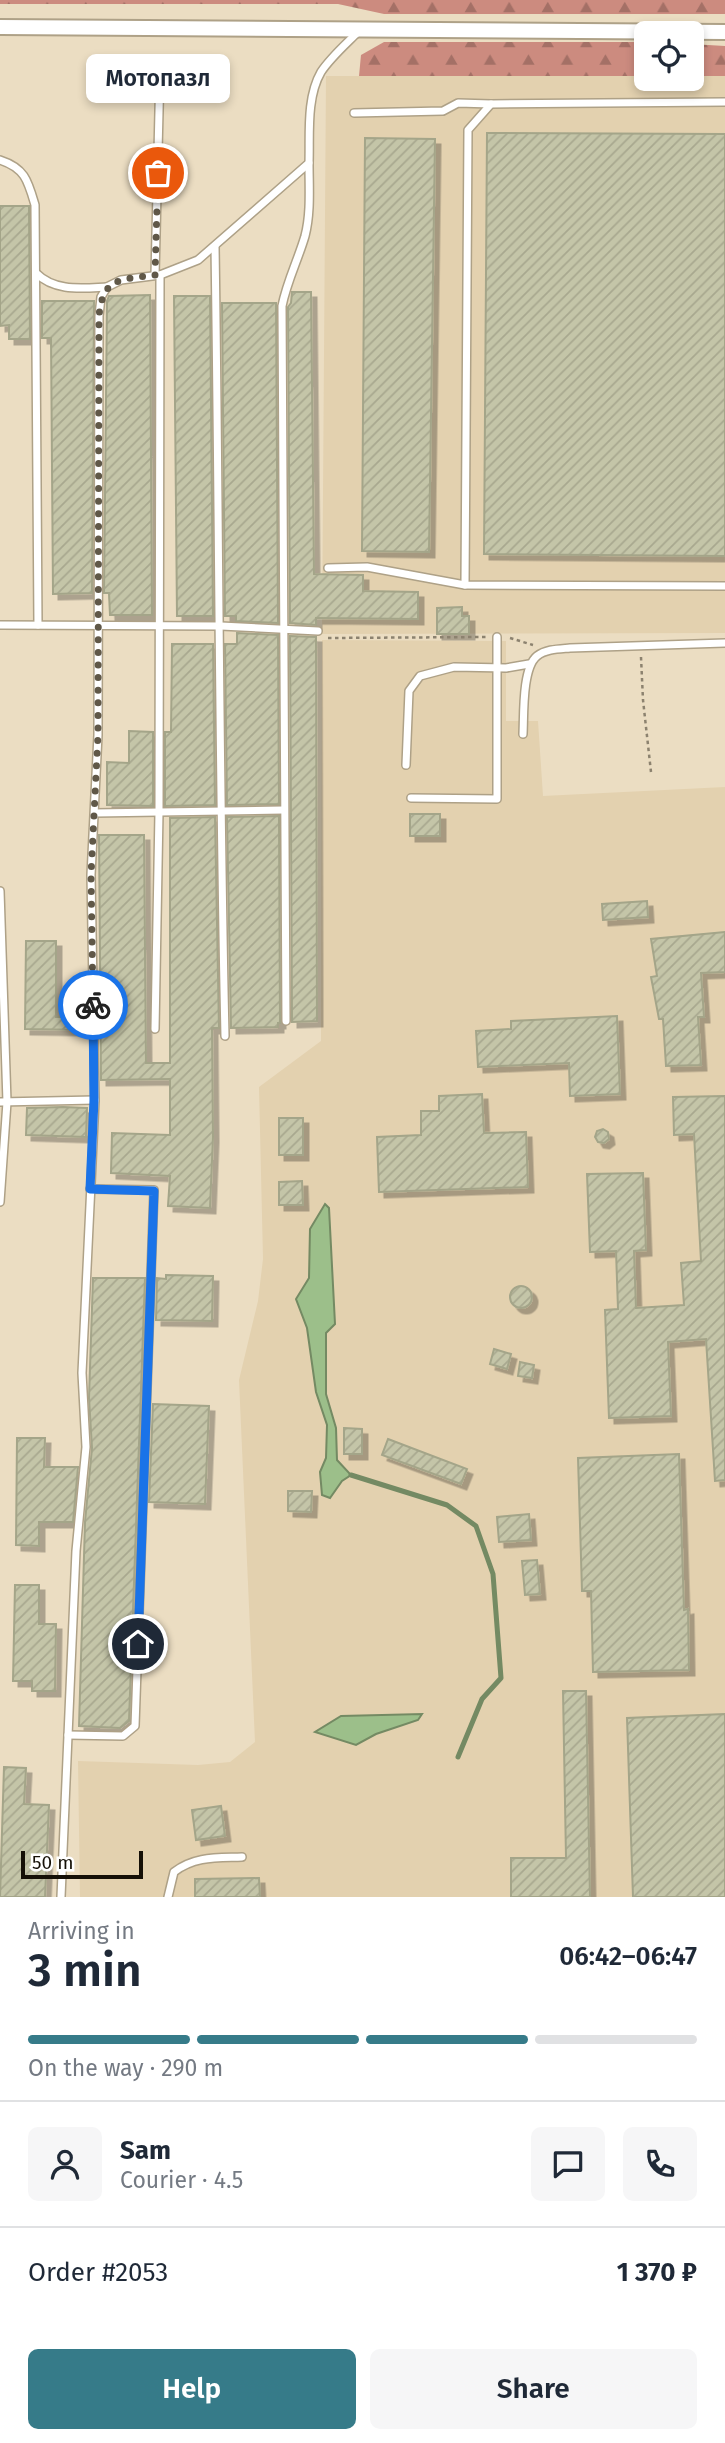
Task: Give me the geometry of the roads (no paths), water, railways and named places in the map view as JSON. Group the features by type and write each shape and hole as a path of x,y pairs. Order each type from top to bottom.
{"street":[{"path":"0,27 725,32"}],"lane":[{"path":"286,1021 282,306 305,234 309,205 311,102 319,75 358,31"},
{"path":"155,1029 159,812 160,70"},
{"path":"354,113 443,111 458,103 725,102"},
{"path":"465,585 468,130 491,104"},
{"path":"0,160 17,167 28,181 35,205 38,625"},
{"path":"36,273 55,286 107,287 121,280 158,275 198,260 309,163"},
{"path":"215,246 221,626 220,811 225,1037"},
{"path":"61,1897 76,1551 86,1447 82,1373 94,1100 91,875 98,735 99,316 101,297 107,287"},
{"path":"328,568 367,567 465,585 725,586"},
{"path":"0,625 221,626 318,631"},
{"path":"411,798 497,799 497,637"},
{"path":"406,765 409,691 420,677 454,667 497,668 529,664 538,655 550,650 725,643"},
{"path":"523,734 529,664"},
{"path":"95,813 283,810"},
{"path":"0,891 3,1102 0,1202"},
{"path":"3,1102 94,1100"},
{"path":"68,1735 123,1736 135,1726 154,1191 90,1189"},
{"path":"168,1897 174,1872 187,1862 204,1858 242,1857"}],"waterway":[{"path":"351,1475 447,1505 476,1526 493,1574 501,1678 482,1699 458,1757"}],"place":[{"name":"Мотопазл","path":"158,173"}]}
